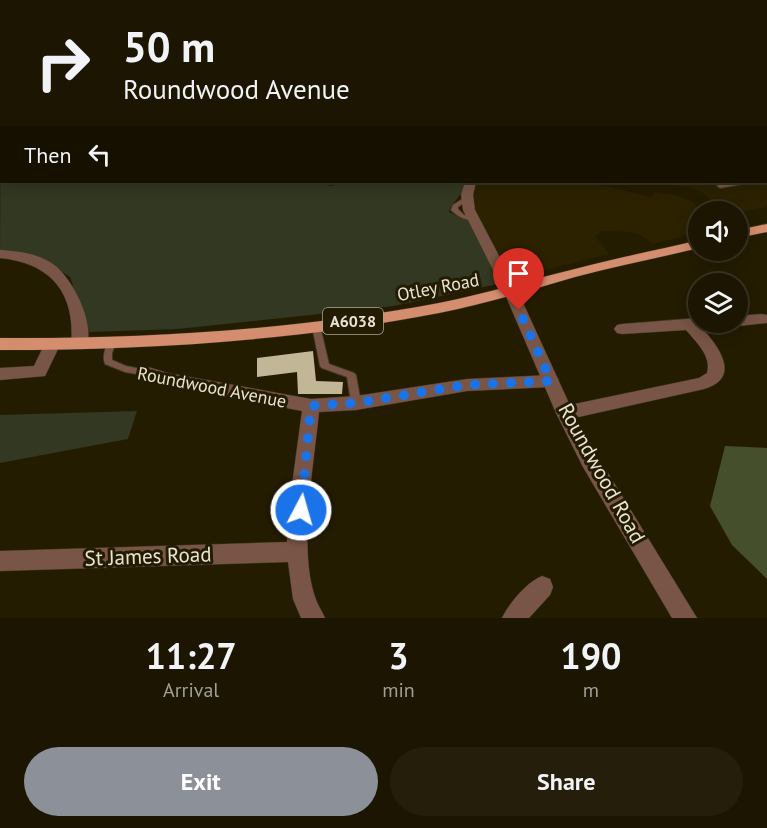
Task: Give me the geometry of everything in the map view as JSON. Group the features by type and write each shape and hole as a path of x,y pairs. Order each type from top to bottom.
{"main road":[{"path":"748,232 767,228"},
{"name":"Otley Road","path":"0,344 79,345 316,326 438,308 511,292 573,274 688,247"}],"street":[{"name":"Roundwood Road","path":"470,183 467,198 474,219 511,292 565,413 590,461 685,618"},
{"path":"0,254 39,261 57,271 66,285 76,311 81,330 79,345"},
{"path":"748,320 762,319"},
{"path":"622,329 688,325"},
{"path":"565,413 704,383 714,378 718,371 717,361 697,333"},
{"path":"0,374 39,372 51,345"},
{"name":"Roundwood Avenue","path":"148,373 168,379 311,406 356,403 466,385 551,381"},
{"path":"311,406 297,552 305,608 314,618"},
{"name":"St James Road","path":"0,561 297,552"},
{"path":"514,618 542,587"}],"lane":[{"path":"720,186 737,183"},
{"path":"316,326 325,366 351,375 356,403"},
{"name":"Roundwood Avenue","path":"112,343 108,353 108,362 125,369 148,373"}],"shaded area":[{"path":"472,183 593,183 651,197 655,192 679,196 691,201 688,201 688,235 653,244 642,236 629,232 603,231 595,236 609,254 509,279 478,220 469,192"},
{"path":"655,183 767,183 767,207 748,211 748,201 713,201 703,193 688,187"}],"green space":[{"path":"0,183 322,183 330,186 346,183 467,183 449,212 470,221 503,283 394,306 178,329 89,332 70,277 45,261 0,252"},
{"path":"137,411 128,439 0,463 0,415"},
{"path":"725,446 767,448 767,579 732,545 710,506"}],"building":[{"path":"313,351 316,381 343,382 342,394 298,394 297,372 257,377 257,358"}],"route":[{"path":"301,510 311,406 356,403 466,385 551,381 519,310"}]}
